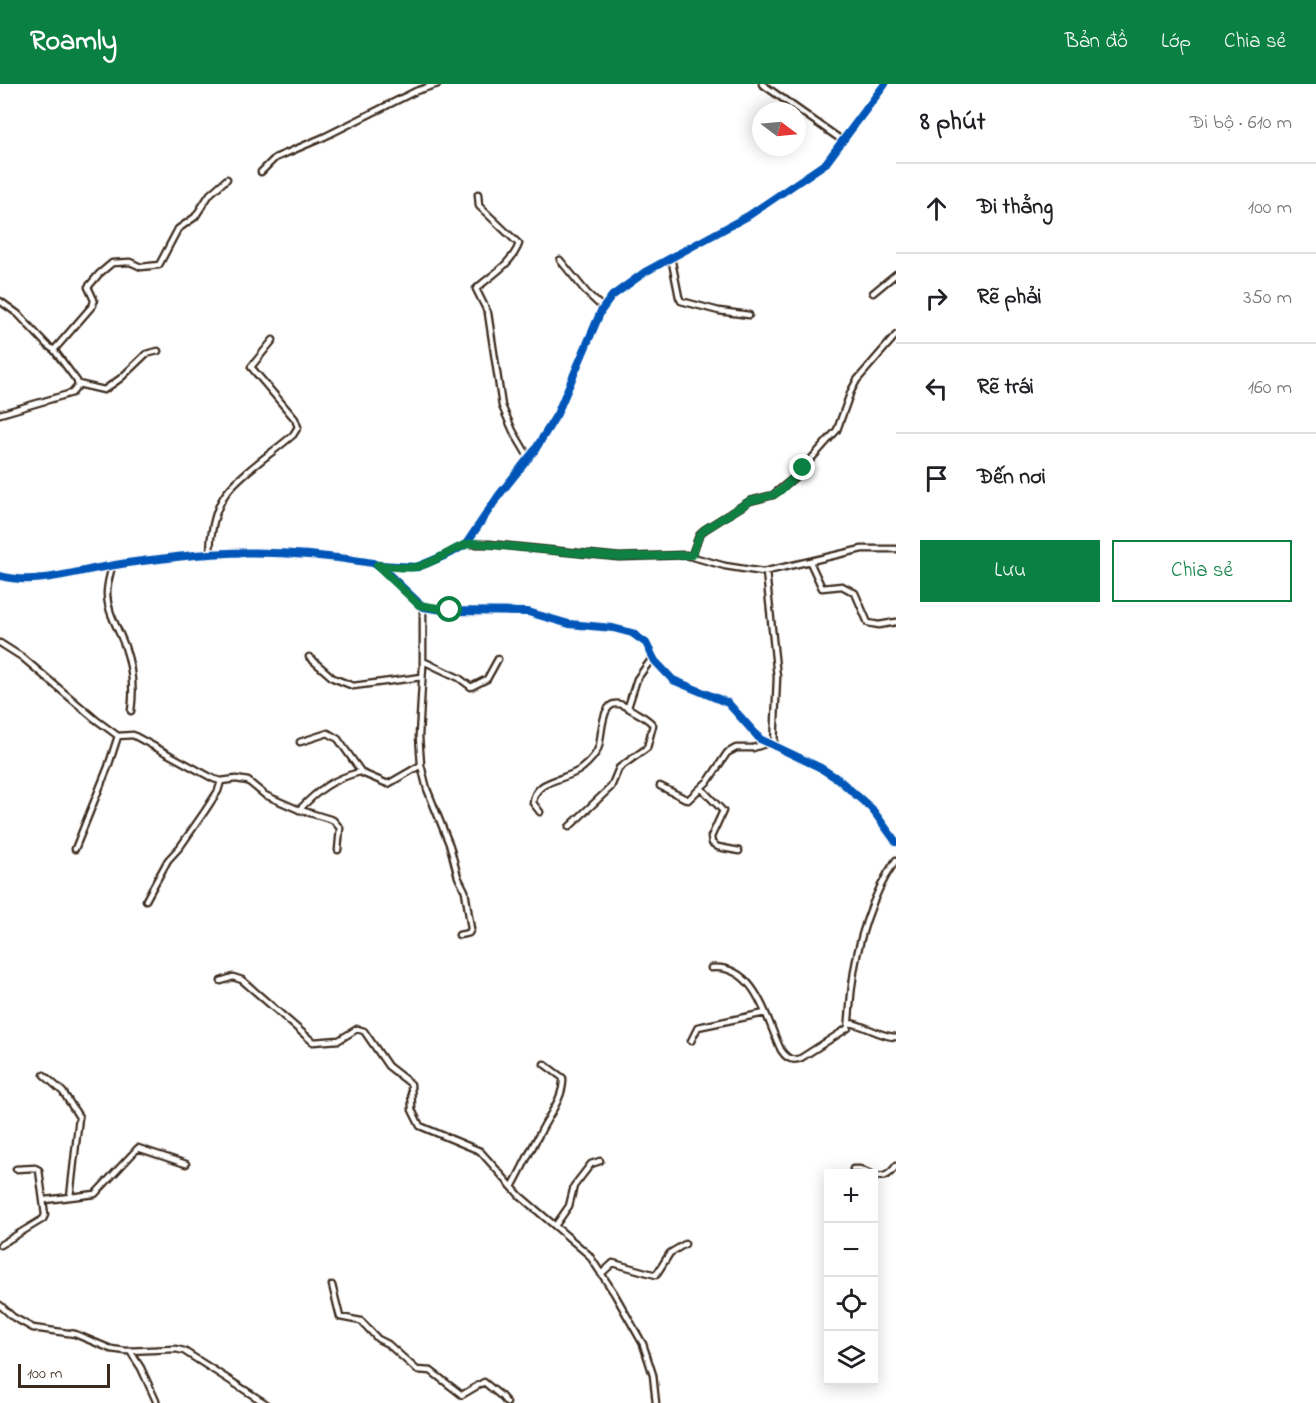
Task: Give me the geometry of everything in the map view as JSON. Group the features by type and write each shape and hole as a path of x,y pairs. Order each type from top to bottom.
{"street":[{"path":"261,172 274,158 324,137 416,91 438,84"},
{"path":"762,84 843,141"},
{"path":"0,576 16,580 30,580 210,553 288,554 356,560 377,565 417,567 451,553 466,544 499,495 529,458 557,414 603,308 624,286 671,257 748,216 826,163 885,84"},
{"path":"54,350 93,305 94,300 88,287 99,274 112,263 128,261 141,267 159,265 178,229 201,210 210,194 227,179"},
{"path":"478,194 480,206 519,244 513,255 498,272 476,289 488,313 502,406 529,458"},
{"path":"671,257 681,301 719,311 749,315"},
{"path":"560,260 587,293 603,308"},
{"path":"873,293 896,274"},
{"path":"0,301 54,350 78,384 104,390 124,376 142,356 158,351"},
{"path":"692,555 699,536 704,530 750,501 773,495 795,477 837,430 857,380 896,335"},
{"path":"210,553 211,537 223,497 240,479 293,435 298,427 295,419 251,368 273,340"},
{"path":"0,414 72,393 78,384"},
{"path":"466,544 489,544 619,557 692,555 725,566 766,572 862,549 896,549"},
{"path":"810,562 822,588 842,586 855,592 868,623 879,625 896,622"},
{"path":"377,565 423,607 461,611 520,611 569,624 613,628 639,638 669,676 680,684 728,703 760,739 829,772 872,810 896,842"},
{"path":"112,566 107,596 126,650 133,689 131,711"},
{"path":"766,572 777,677 771,745"},
{"path":"423,607 419,736 421,765 427,789 465,891 471,929 470,933 459,935"},
{"path":"0,643 22,657 118,736 133,735 214,779 221,781 232,778 248,781 262,793 299,810 333,820 339,824 341,834 338,850"},
{"path":"309,657 333,678 353,686 422,677"},
{"path":"628,707 637,680 653,657"},
{"path":"423,661 459,678 471,687 487,680 498,659"},
{"path":"540,812 533,803 536,793 551,780 569,776 583,767 597,750 601,724 607,709 613,704 620,703 628,707 653,725 647,748 619,768 611,787 569,827"},
{"path":"300,742 328,733 338,739 360,772 388,784 421,765"},
{"path":"75,849 118,736"},
{"path":"660,786 688,800 701,788 731,750 771,745"},
{"path":"299,810 313,794 330,782 360,772"},
{"path":"146,900 168,860 180,847 218,791 221,781"},
{"path":"701,788 723,811 711,837 712,843 718,847 740,851"},
{"path":"711,968 727,968 736,972 752,988 781,1050 791,1060 801,1058 846,1030 849,1023 858,953 873,903 896,860"},
{"path":"221,981 234,977 243,981 313,1042 339,1040 357,1029 362,1029 388,1066 411,1084 412,1110 420,1126 480,1151 512,1187 589,1255 643,1344 653,1375 656,1403"},
{"path":"691,1041 698,1027 765,1013"},
{"path":"849,1023 869,1027 890,1037 896,1037"},
{"path":"512,1187 553,1112 563,1083 563,1077 544,1064"},
{"path":"44,1075 63,1092 79,1117 70,1197"},
{"path":"45,1200 95,1194 138,1148 186,1164"},
{"path":"555,1226 568,1206 572,1190 578,1181 594,1162 600,1161"},
{"path":"878,1176 886,1176 896,1166"},
{"path":"0,1245 43,1219 46,1211 37,1168 16,1169"},
{"path":"601,1274 610,1264 616,1263 656,1275 670,1253 686,1244"},
{"path":"332,1285 340,1317 361,1321 378,1339 388,1344 417,1370 431,1371 462,1395 482,1382 487,1383 507,1403"},
{"path":"0,1305 13,1317 33,1328 75,1334 111,1349 130,1351 176,1349 190,1354 265,1403"},
{"path":"130,1351 141,1368 157,1403"}],"cycle path":[{"path":"377,565 417,567 466,544 499,495 535,450 557,414 601,311 612,296 645,272 748,216 826,163 885,84"},
{"path":"0,576 39,579 122,564 225,553 324,556 373,563 382,568 423,607 450,611 528,612 569,624 613,628 632,633 646,643 655,661 673,680 728,703 760,739 819,767 838,779 872,809 896,842"}],"route":[{"path":"450,610 419,605 377,565 417,567 466,544 474,543 619,557 692,555 701,532 750,501 780,491 803,468"}]}
